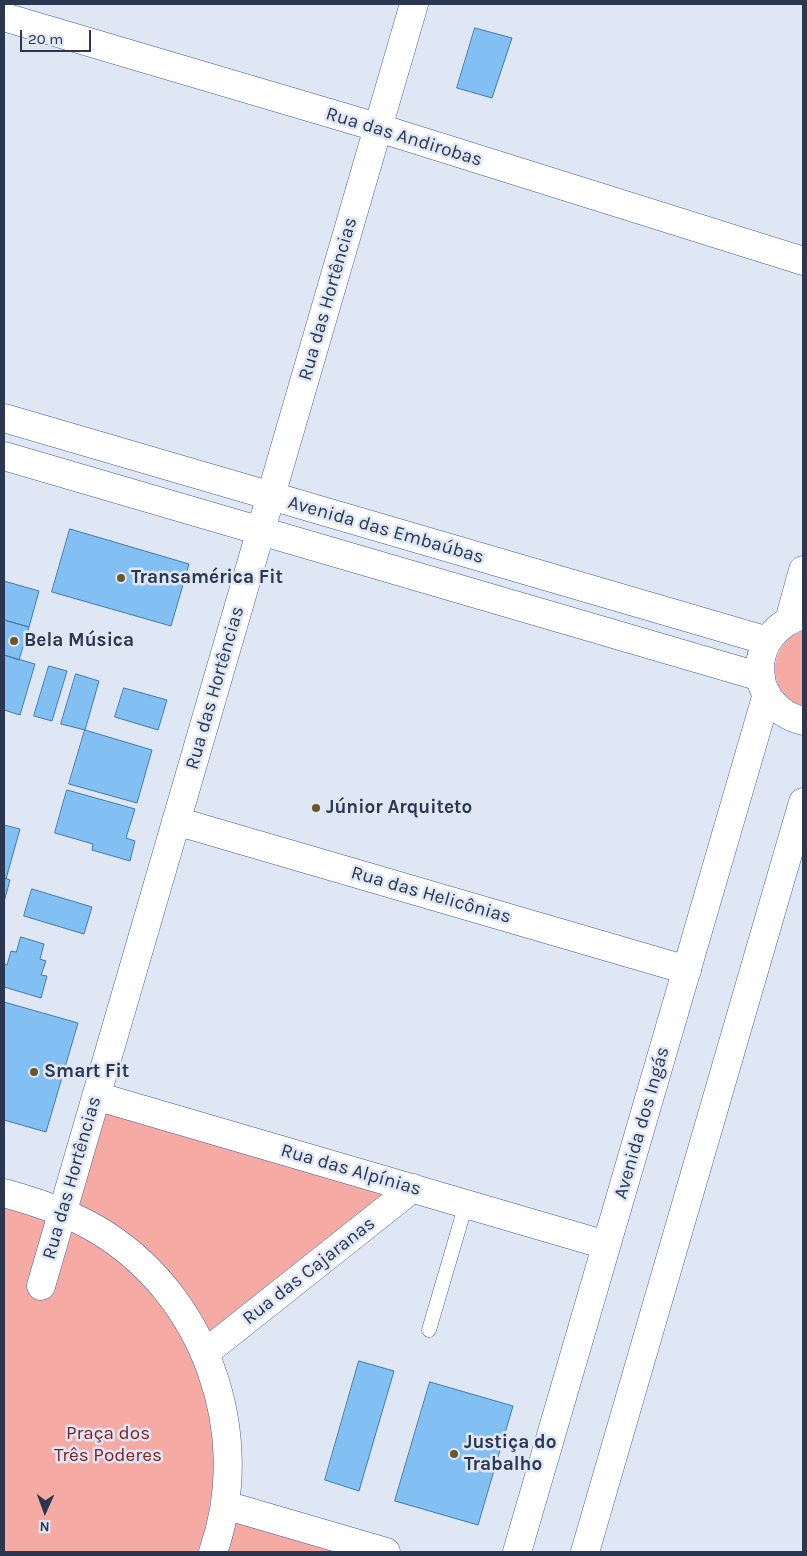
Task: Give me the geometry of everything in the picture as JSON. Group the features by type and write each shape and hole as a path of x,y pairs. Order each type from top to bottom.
{"street":[{"name":"Rua das Hortências","path":"41,1286 414,4"},
{"name":"Rua das Andirobas","path":"4,17 378,128 803,261"},
{"name":"Avenida das Embaúbas","path":"4,418 768,641"},
{"name":"Avenida das Embaúbas","path":"4,456 260,531 764,686"},
{"path":"803,570 796,618 780,626 768,641 760,660 764,686 778,709 789,716 803,721"},
{"name":"Avenida dos Ingás","path":"517,1552 687,970 764,686"},
{"path":"585,1552 803,802"},
{"name":"Rua das Helicônias","path":"176,821 687,970"},
{"name":"Rua das Alpínias","path":"96,1096 606,1245"},
{"name":"Rua das Cajaranas","path":"205,1353 413,1188"},
{"path":"4,1193 62,1211 96,1229 125,1249 152,1274 175,1301 194,1331 205,1353 220,1398 227,1433 228,1469 225,1505 218,1539 213,1552"},
{"path":"225,1505 386,1552"}],"lane":[{"path":"429,1330 466,1204"}],"green space":[{"path":"803,631 803,706 786,696 780,688 775,668 776,659 786,642 794,635"},
{"path":"82,1100 395,1192 212,1337 192,1302 167,1269 121,1229 96,1213 69,1200"},
{"name":"Praça dos Três Poderes","path":"4,1208 68,1229 88,1240 125,1266 157,1299 181,1336 199,1376 210,1419 214,1463 210,1508 198,1552 4,1552"},
{"path":"235,1522 338,1552 227,1552"}],"building":[{"path":"475,28 512,38 492,98 457,88"},
{"name":"Transamérica Fit","path":"70,529 189,564 171,626 52,592"},
{"path":"4,581 39,591 29,627 4,620"},
{"name":"Bela Música","path":"4,620 29,627 19,660 4,655"},
{"path":"4,655 35,664 20,715 4,710"},
{"path":"49,666 67,671 52,721 34,716"},
{"path":"76,674 99,681 85,730 61,724"},
{"path":"124,688 167,700 158,730 115,717"},
{"path":"85,730 152,750 137,803 69,784"},
{"path":"67,790 135,809 126,838 135,841 130,861 92,850 93,844 55,833"},
{"path":"4,825 20,829 6,879 4,878"},
{"path":"4,878 10,880 4,902"},
{"path":"32,889 92,907 84,934 24,916"},
{"path":"21,937 44,944 40,959 46,961 41,975 47,976 41,998 4,987 4,964 7,965 11,951 16,952"},
{"name":"Smart Fit","path":"4,1002 78,1023 46,1132 4,1120"},
{"path":"359,1361 394,1371 359,1491 325,1480"},
{"name":"Justiça do Trabalho","path":"430,1382 513,1406 478,1525 395,1501"}],"place":[{"name":"Transamérica Fit","path":"121,578"},
{"name":"Bela Música","path":"14,641"},
{"name":"Júnior Arquiteto","path":"316,808"},
{"name":"Smart Fit","path":"34,1072"},
{"name":"Justiça do Trabalho","path":"454,1454"}]}
